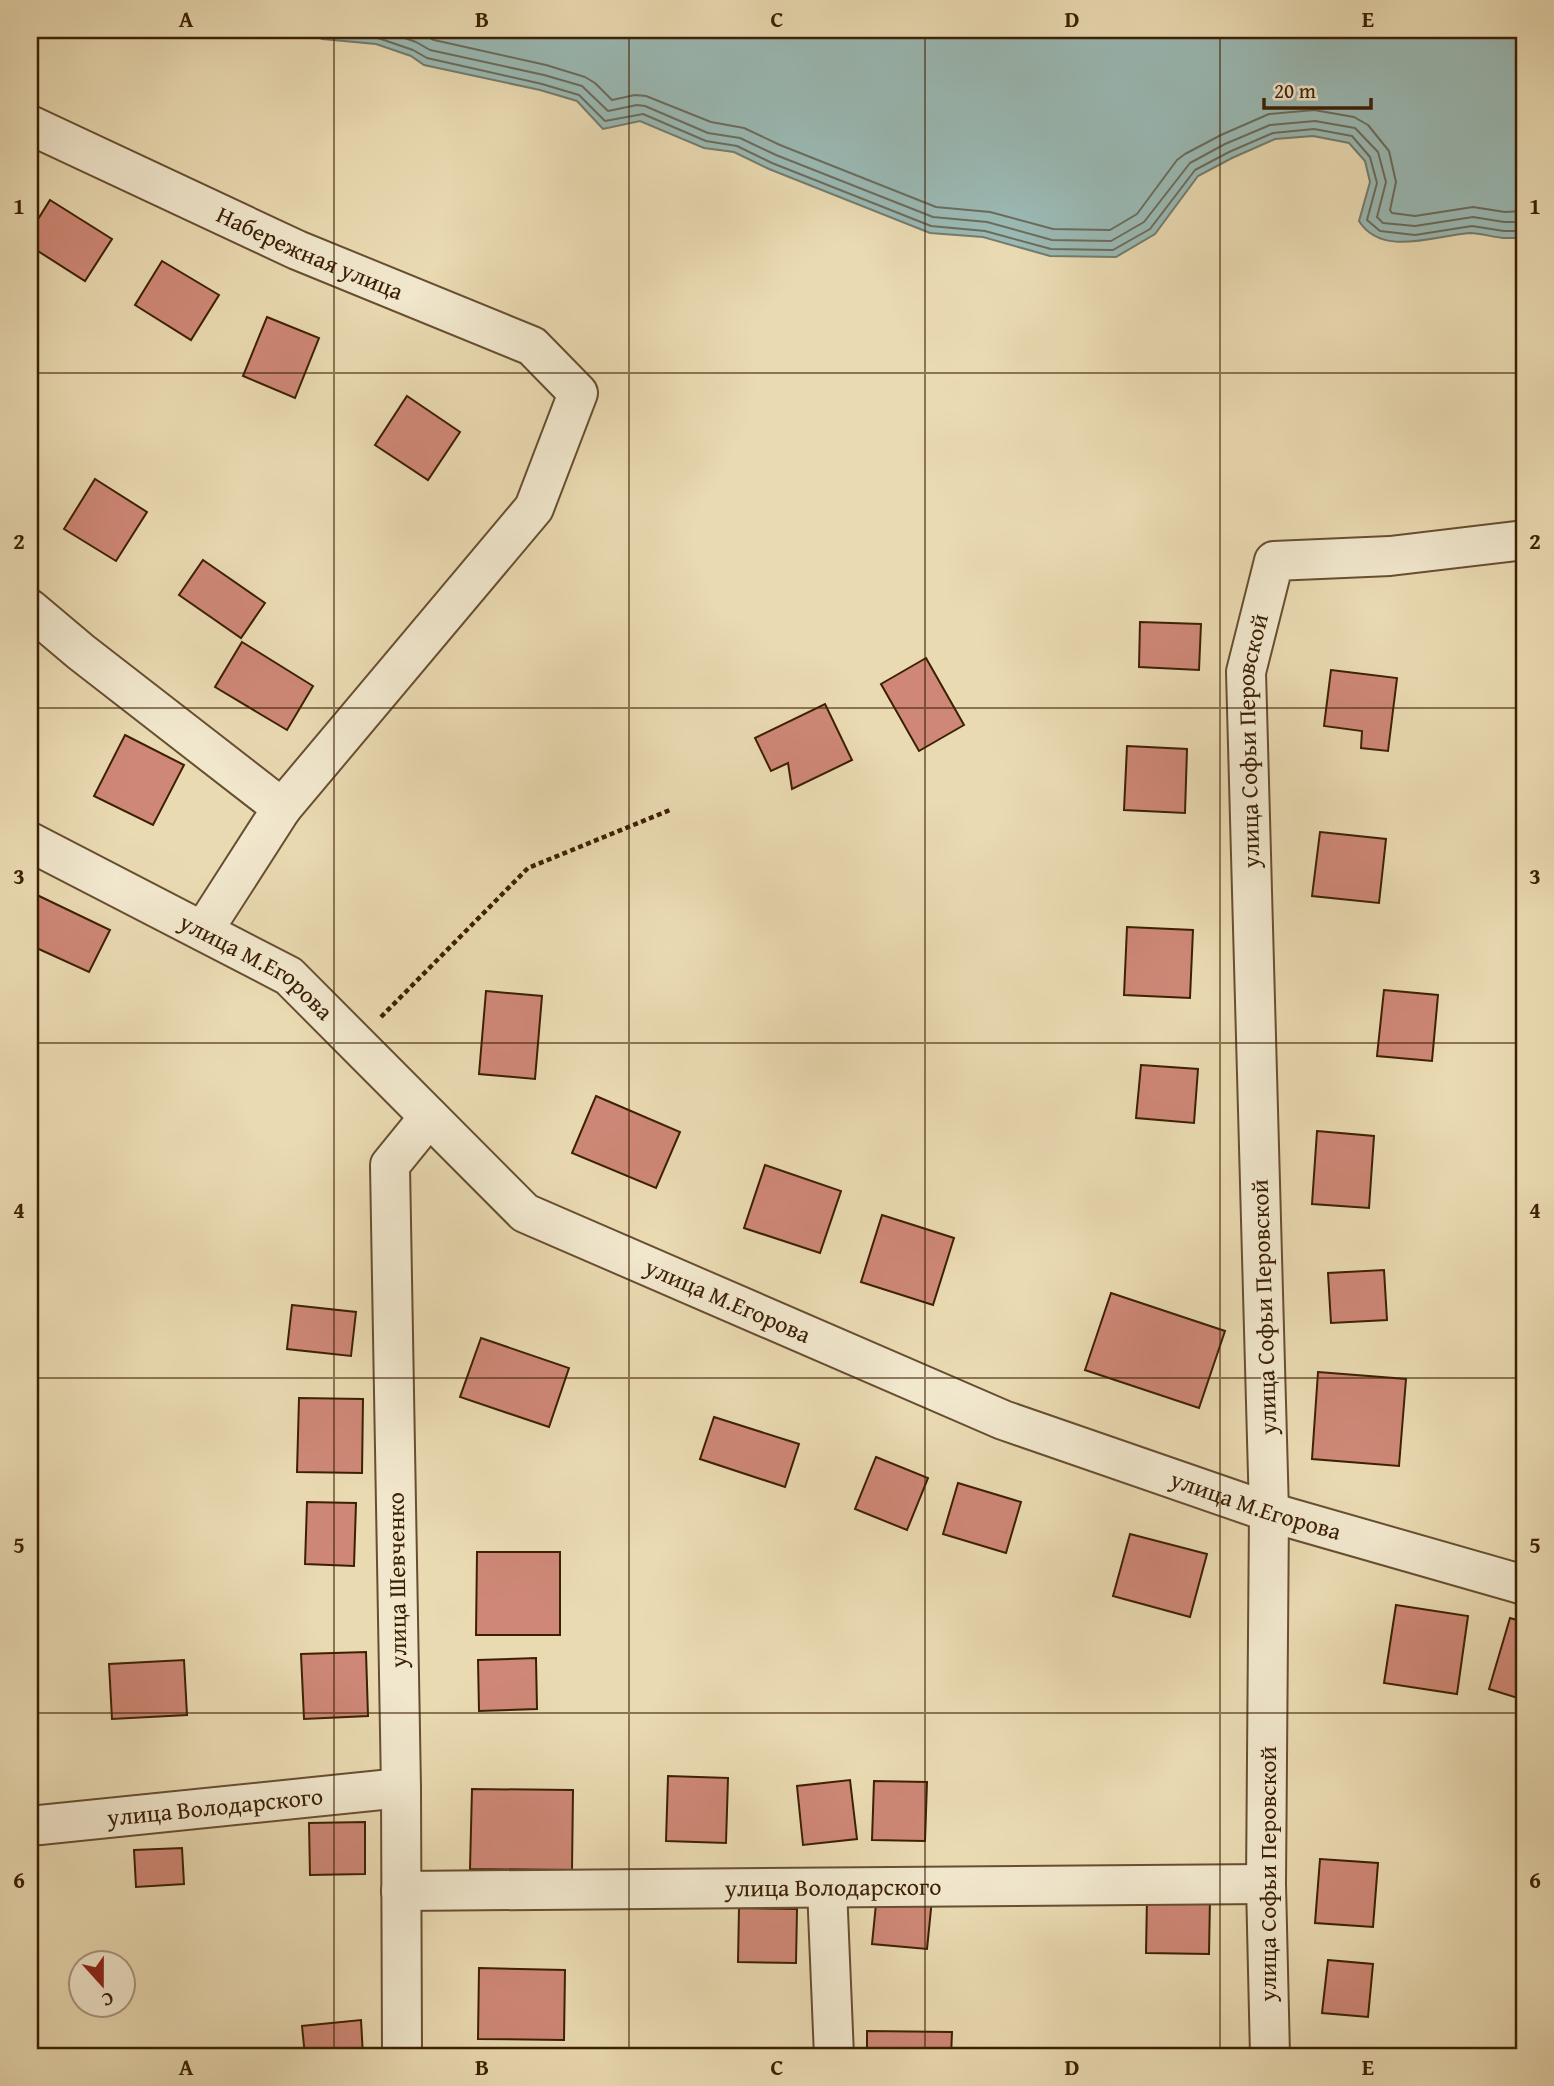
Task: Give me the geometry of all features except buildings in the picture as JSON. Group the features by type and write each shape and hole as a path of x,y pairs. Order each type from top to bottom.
{"street":[{"name":"Набережная улица","path":"30,125 296,250 532,346 578,393 534,508 282,808"},
{"name":"улица Софьи Перовской","path":"1270,2056 1266,1884 1269,1512 1247,672 1274,561 1390,556 1524,540"},
{"path":"30,609 81,652 282,808 202,931"},
{"name":"улица М.Егорова","path":"30,842 289,976 525,1213 1003,1420 1269,1512 1524,1585"},
{"name":"улица Шевченко","path":"402,2056 401,1788 390,1165 429,1117"},
{"name":"улица Володарского","path":"30,1826 401,1788"},
{"name":"улица Володарского","path":"401,1891 1266,1884"},
{"path":"827,1888 834,2056"}],"path":[{"path":"356,1042 528,868 670,810"}],"water":[{"path":"302,30 1524,30 1524,238 1470,233 1410,242 1381,239 1369,232 1359,221 1370,182 1365,161 1349,143 1313,136 1275,139 1198,176 1155,234 1116,257 1050,256 983,237 930,233 769,169 734,152 704,148 640,121 603,129 577,101 540,90 424,65 411,56 376,44 322,39"}]}
